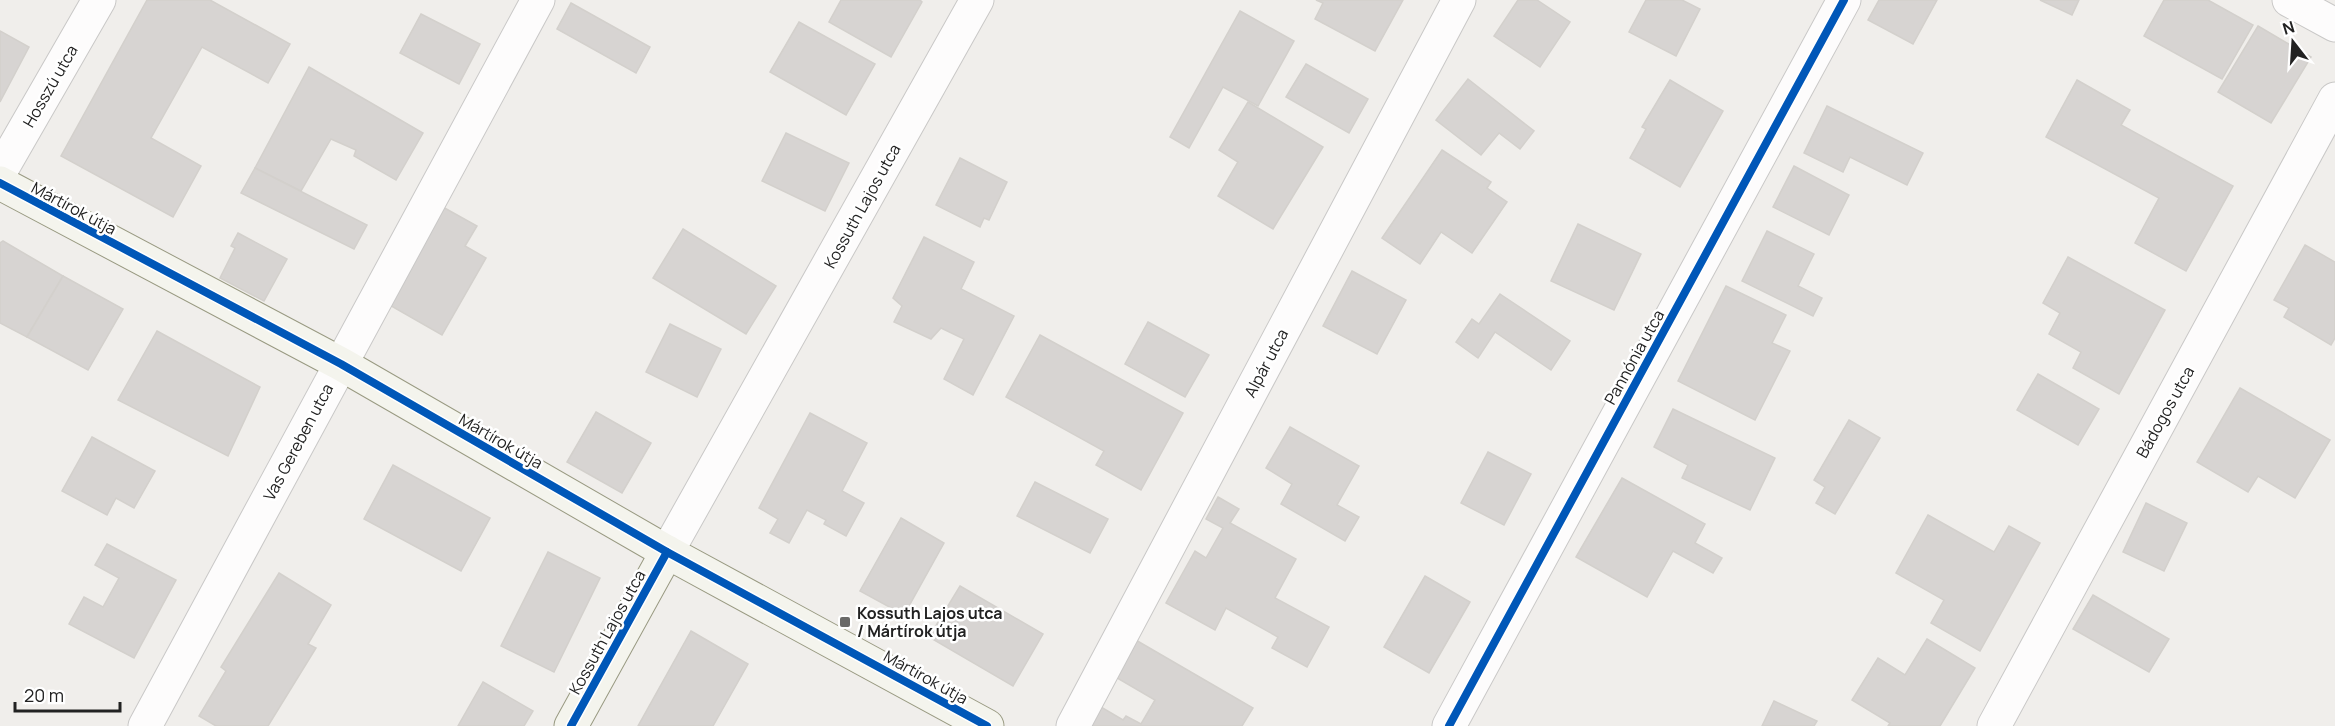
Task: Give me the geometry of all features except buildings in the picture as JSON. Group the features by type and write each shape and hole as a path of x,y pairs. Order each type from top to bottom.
{"street":[{"name":"Hosszú utca","path":"0,172 99,0"},
{"name":"Vas Gereben utca","path":"145,726 538,0"},
{"name":"Kossuth Lajos utca","path":"571,726 977,0"},
{"name":"Alpár utca","path":"1073,726 1459,0"},
{"name":"Pannónia utca","path":"1449,726 1844,0"},
{"path":"2289,0 2335,25"},
{"name":"Bádogos utca","path":"1994,726 2335,99"},
{"name":"Mártírok útja","path":"0,183 341,364 952,718 987,726"}],"cycle path":[{"path":"1449,726 1844,0"},
{"path":"0,183 341,364 667,552 987,726"},
{"path":"571,726 667,552"}],"place":[{"name":"Kossuth Lajos utca / Mártírok útja","path":"845,622"}]}
